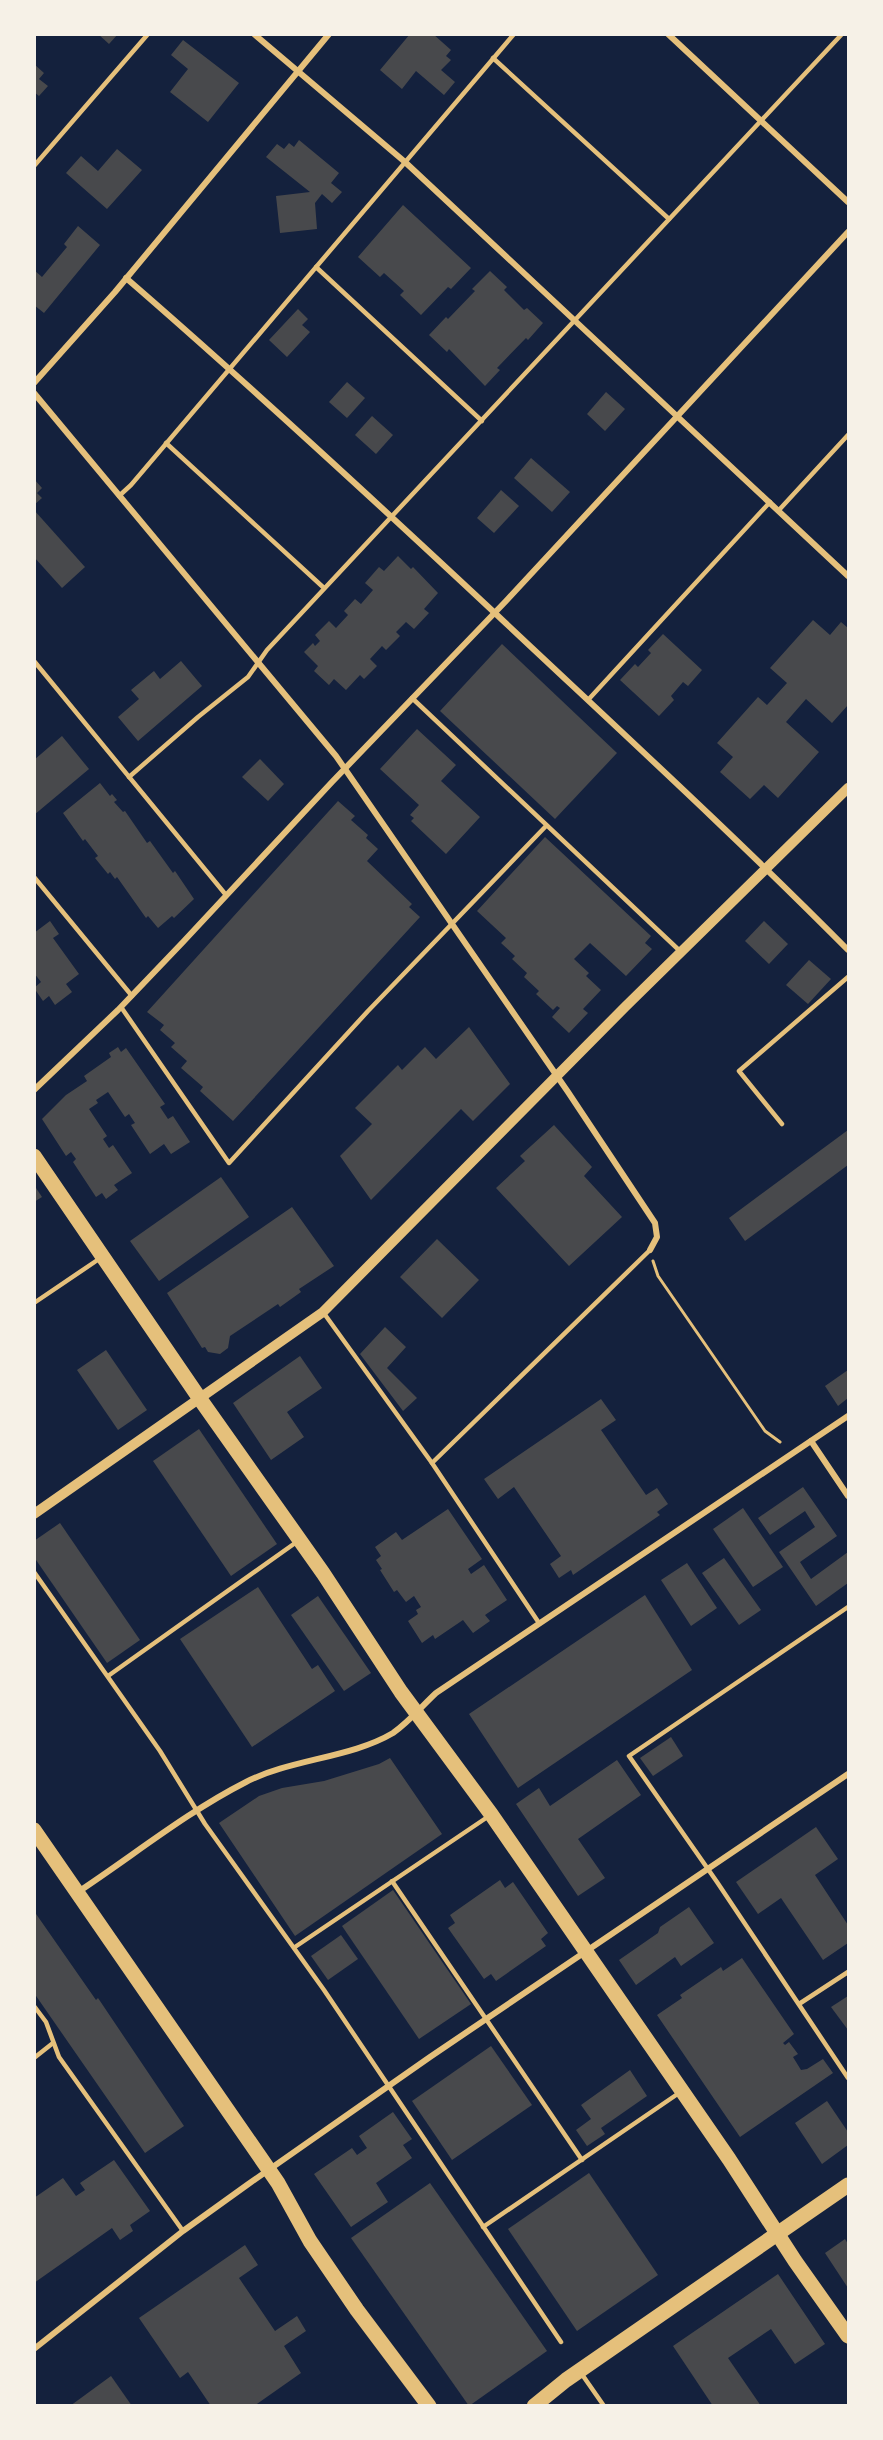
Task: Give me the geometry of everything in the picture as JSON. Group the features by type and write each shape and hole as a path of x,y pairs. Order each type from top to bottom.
{"main road":[{"path":"34,1156 200,1399 300,1539 416,1712 491,1814 849,2336"},
{"path":"34,1830 269,2170 310,2241 357,2310 425,2402"},
{"path":"534,2406 580,2370 849,2185"}],"street":[{"path":"254,34 405,162 849,576"},
{"path":"34,383 126,278 329,34"},
{"path":"668,34 849,202"},
{"path":"34,1090 132,996 344,769 495,613 849,232"},
{"path":"126,278 230,368 392,517 767,869 849,950"},
{"path":"34,393 344,769 557,1076 655,1223 657,1237 651,1252"},
{"path":"34,1514 323,1312 681,952 849,788"},
{"path":"76,1893 196,1811 260,1775 385,1737 405,1724 436,1693 849,1416"},
{"path":"811,1442 849,1496"},
{"path":"34,2349 183,2231 269,2170 486,2019 849,1774"}],"lane":[{"path":"34,166 148,34"},
{"path":"119,496 514,34"},
{"path":"129,777 248,677 267,650 324,588 842,34"},
{"path":"493,58 669,219"},
{"path":"316,267 482,421"},
{"path":"779,510 849,435"},
{"path":"166,443 324,588"},
{"path":"588,700 770,502"},
{"path":"34,661 226,896"},
{"path":"412,698 681,952"},
{"path":"121,1007 229,1163 270,1116 450,924 546,826"},
{"path":"34,877 132,996"},
{"path":"782,1124 739,1071 849,977"},
{"path":"432,1463 651,1252"},
{"path":"34,1303 103,1256"},
{"path":"323,1312 432,1463 539,1623"},
{"path":"108,1676 300,1539"},
{"path":"34,1572 160,1751 196,1811 295,1947 561,2342"},
{"path":"849,1607 629,1756 849,2078"},
{"path":"295,1947 491,1814"},
{"path":"392,1881 582,2160"},
{"path":"800,2004 849,1972"},
{"path":"34,2006 46,2022 58,2056 183,2231"},
{"path":"34,2058 53,2043"},
{"path":"483,2227 681,2091"},
{"path":"580,2370 604,2406"}],"path":[{"path":"651,1252 658,1276 765,1431 780,1442"}],"building":[{"path":"98,34 118,34 109,44"},
{"path":"410,34 433,34 451,50 446,56 451,60 441,70 455,82 444,95 416,71 402,89 380,70"},
{"path":"183,40 239,83 208,122 170,92 188,69 171,55"},
{"path":"34,64 44,73 39,79 48,86 39,96 34,92"},
{"path":"299,140 339,173 331,183 342,192 332,203 322,194 315,203 317,229 280,233 276,196 310,192 266,157 277,144 284,149 289,143 294,147"},
{"path":"117,149 142,170 107,209 66,173 81,156 98,171"},
{"path":"403,205 471,268 451,289 448,287 421,315 400,295 404,291 384,273 380,277 358,257"},
{"path":"78,226 100,245 44,313 34,305 34,270 42,277 67,247 64,244"},
{"path":"490,271 507,287 504,290 524,310 527,308 543,323 497,368 500,370 485,386 449,349 447,352 429,335 475,291 472,289"},
{"path":"298,309 308,319 302,325 310,332 287,357 269,340"},
{"path":"347,382 365,398 347,418 329,402"},
{"path":"606,392 625,409 605,431 587,414"},
{"path":"372,416 393,435 376,454 355,435"},
{"path":"531,458 570,492 552,512 514,478"},
{"path":"34,479 42,488 37,493 42,498 34,505"},
{"path":"501,490 519,506 494,533 477,518"},
{"path":"34,510 85,567 62,588 34,557"},
{"path":"398,556 411,569 413,567 438,593 424,609 429,613 414,629 406,622 396,632 400,636 386,650 382,646 370,659 377,666 364,679 360,675 346,690 334,679 329,685 314,671 318,666 304,652 313,643 315,646 320,641 315,635 329,621 336,628 348,615 344,611 355,599 361,604 373,590 365,583 379,567 384,571"},
{"path":"813,620 830,635 841,622 848,628 848,705 832,723 806,699 786,722 819,752 778,798 764,785 750,799 720,772 733,757 717,743 758,697 767,705 787,683 770,668"},
{"path":"663,634 702,670 688,686 683,682 671,696 674,700 659,716 620,680 635,664 638,667 651,653 648,650"},
{"path":"502,644 617,753 555,819 440,711"},
{"path":"181,661 202,686 138,741 118,717 139,699 131,690 154,671 160,679"},
{"path":"417,729 456,765 441,781 480,817 446,854 411,821 414,818 410,815 419,805 380,769"},
{"path":"62,736 89,769 34,815 34,760"},
{"path":"260,759 284,784 268,801 242,777"},
{"path":"100,783 110,796 112,794 117,800 114,802 123,812 125,811 147,843 150,841 173,873 175,871 194,899 174,918 172,916 158,928 148,916 146,918 117,877 115,879 110,872 108,874 95,858 98,856 85,839 83,841 63,813"},
{"path":"338,801 355,816 351,820 368,835 366,838 378,849 367,861 412,904 409,907 420,917 233,1121 200,1091 203,1087 181,1068 187,1061 171,1047 175,1043 160,1030 164,1025 147,1012"},
{"path":"545,837 651,936 645,943 652,949 626,976 590,943 574,959 589,973 586,976 601,990 583,1009 588,1013 569,1033 552,1017 560,1008 557,1006 553,1010 536,994 539,991 524,977 527,973 512,959 515,956 501,943 506,938 477,911"},
{"path":"50,921 59,934 53,938 79,974 66,984 72,992 55,1005 49,996 43,1001 34,988 41,982 34,973 34,933"},
{"path":"764,921 788,944 769,964 745,941"},
{"path":"809,960 831,979 808,1004 786,985"},
{"path":"469,1027 510,1084 473,1121 461,1109 371,1200 340,1156 372,1124 355,1108 398,1065 402,1070 425,1047 436,1059"},
{"path":"118,1047 121,1052 126,1048 165,1104 160,1107 168,1119 173,1116 190,1142 171,1154 164,1144 150,1154 131,1125 135,1123 129,1114 125,1117 108,1092 96,1100 98,1103 89,1109 107,1136 103,1139 109,1148 113,1145 132,1173 114,1185 118,1190 106,1199 102,1193 96,1197 73,1162 76,1159 71,1152 66,1156 42,1119 66,1095 87,1081 84,1076 111,1057 109,1053"},
{"path":"554,1125 592,1167 584,1176 622,1217 569,1266 496,1188 525,1161 520,1156"},
{"path":"848,1130 848,1165 745,1241 729,1218"},
{"path":"221,1177 249,1217 159,1281 130,1241"},
{"path":"34,1185 42,1197 34,1202"},
{"path":"292,1207 334,1266 299,1289 301,1292 280,1307 278,1304 230,1336 228,1348 220,1354 208,1352 205,1347 202,1348 167,1293"},
{"path":"437,1239 479,1280 442,1318 400,1277"},
{"path":"385,1327 406,1347 387,1368 417,1398 403,1411 360,1354"},
{"path":"106,1350 147,1410 118,1430 77,1370"},
{"path":"300,1356 322,1388 287,1412 304,1437 271,1460 233,1403"},
{"path":"848,1370 848,1398 838,1406 825,1386"},
{"path":"601,1399 616,1420 601,1430 646,1495 657,1488 668,1504 657,1512 660,1515 573,1575 571,1570 559,1578 550,1564 561,1556 514,1487 498,1499 484,1479"},
{"path":"199,1429 277,1544 231,1576 153,1461"},
{"path":"803,1487 837,1536 800,1562 811,1579 848,1552 848,1583 816,1606 779,1552 815,1527 805,1511 770,1535 758,1518"},
{"path":"743,1508 783,1567 753,1587 713,1529"},
{"path":"448,1509 482,1559 468,1569 471,1574 484,1565 507,1600 485,1615 490,1621 473,1633 463,1620 435,1639 433,1635 422,1643 408,1621 418,1614 416,1610 421,1607 414,1596 406,1602 397,1590 394,1592 380,1570 382,1569 376,1560 381,1556 375,1547 396,1532 402,1540"},
{"path":"60,1523 140,1640 107,1663 34,1557 34,1541"},
{"path":"724,1558 761,1610 739,1625 702,1573"},
{"path":"687,1563 717,1608 691,1626 661,1580"},
{"path":"258,1587 312,1669 318,1665 335,1691 252,1747 180,1639"},
{"path":"645,1595 692,1670 518,1788 469,1714"},
{"path":"318,1596 371,1673 344,1691 291,1615"},
{"path":"671,1737 683,1756 653,1776 640,1758"},
{"path":"390,1758 442,1834 295,1936 219,1823 259,1796 282,1788 324,1781 379,1764"},
{"path":"617,1760 641,1795 578,1839 605,1878 578,1896 516,1804 539,1788 550,1806"},
{"path":"816,1827 838,1859 815,1875 848,1925 848,1943 823,1960 781,1898 758,1914 736,1882"},
{"path":"500,1880 505,1888 513,1882 548,1933 541,1939 546,1946 496,1981 491,1974 484,1979 448,1928 455,1923 450,1915"},
{"path":"393,1890 471,2004 419,2039 342,1926"},
{"path":"689,1907 714,1943 681,1966 675,1957 636,1985 619,1960 658,1933 660,1927"},
{"path":"34,1911 96,2000 98,1998 184,2126 145,2153 34,1993"},
{"path":"341,1935 358,1959 328,1980 311,1956"},
{"path":"742,1958 794,2034 783,2043 785,2045 789,2042 798,2054 793,2057 801,2070 823,2059 833,2073 740,2137 657,2015 682,1998 680,1995 721,1967 723,1971"},
{"path":"848,1996 848,2030 831,2007"},
{"path":"491,2046 532,2105 452,2160 412,2101"},
{"path":"630,2070 647,2096 601,2128 605,2134 587,2146 576,2130 591,2119 581,2105"},
{"path":"827,2101 848,2132 848,2145 822,2164 795,2123"},
{"path":"393,2112 412,2139 403,2145 412,2158 376,2183 388,2202 351,2227 314,2174 352,2148 357,2155 367,2148 359,2136"},
{"path":"114,2160 150,2211 130,2225 133,2231 120,2240 112,2228 34,2283 34,2198 63,2178 76,2196 85,2190 80,2183"},
{"path":"589,2173 658,2275 577,2331 508,2229"},
{"path":"430,2183 547,2351 469,2406 351,2238"},
{"path":"845,2239 848,2244 848,2288 825,2253"},
{"path":"245,2245 258,2265 239,2278 275,2331 297,2316 306,2331 284,2346 301,2373 254,2406 211,2406 188,2372 180,2378 139,2318"},
{"path":"778,2274 825,2344 795,2364 771,2329 728,2358 761,2406 713,2406 673,2346"},
{"path":"111,2376 132,2406 70,2406"}]}
